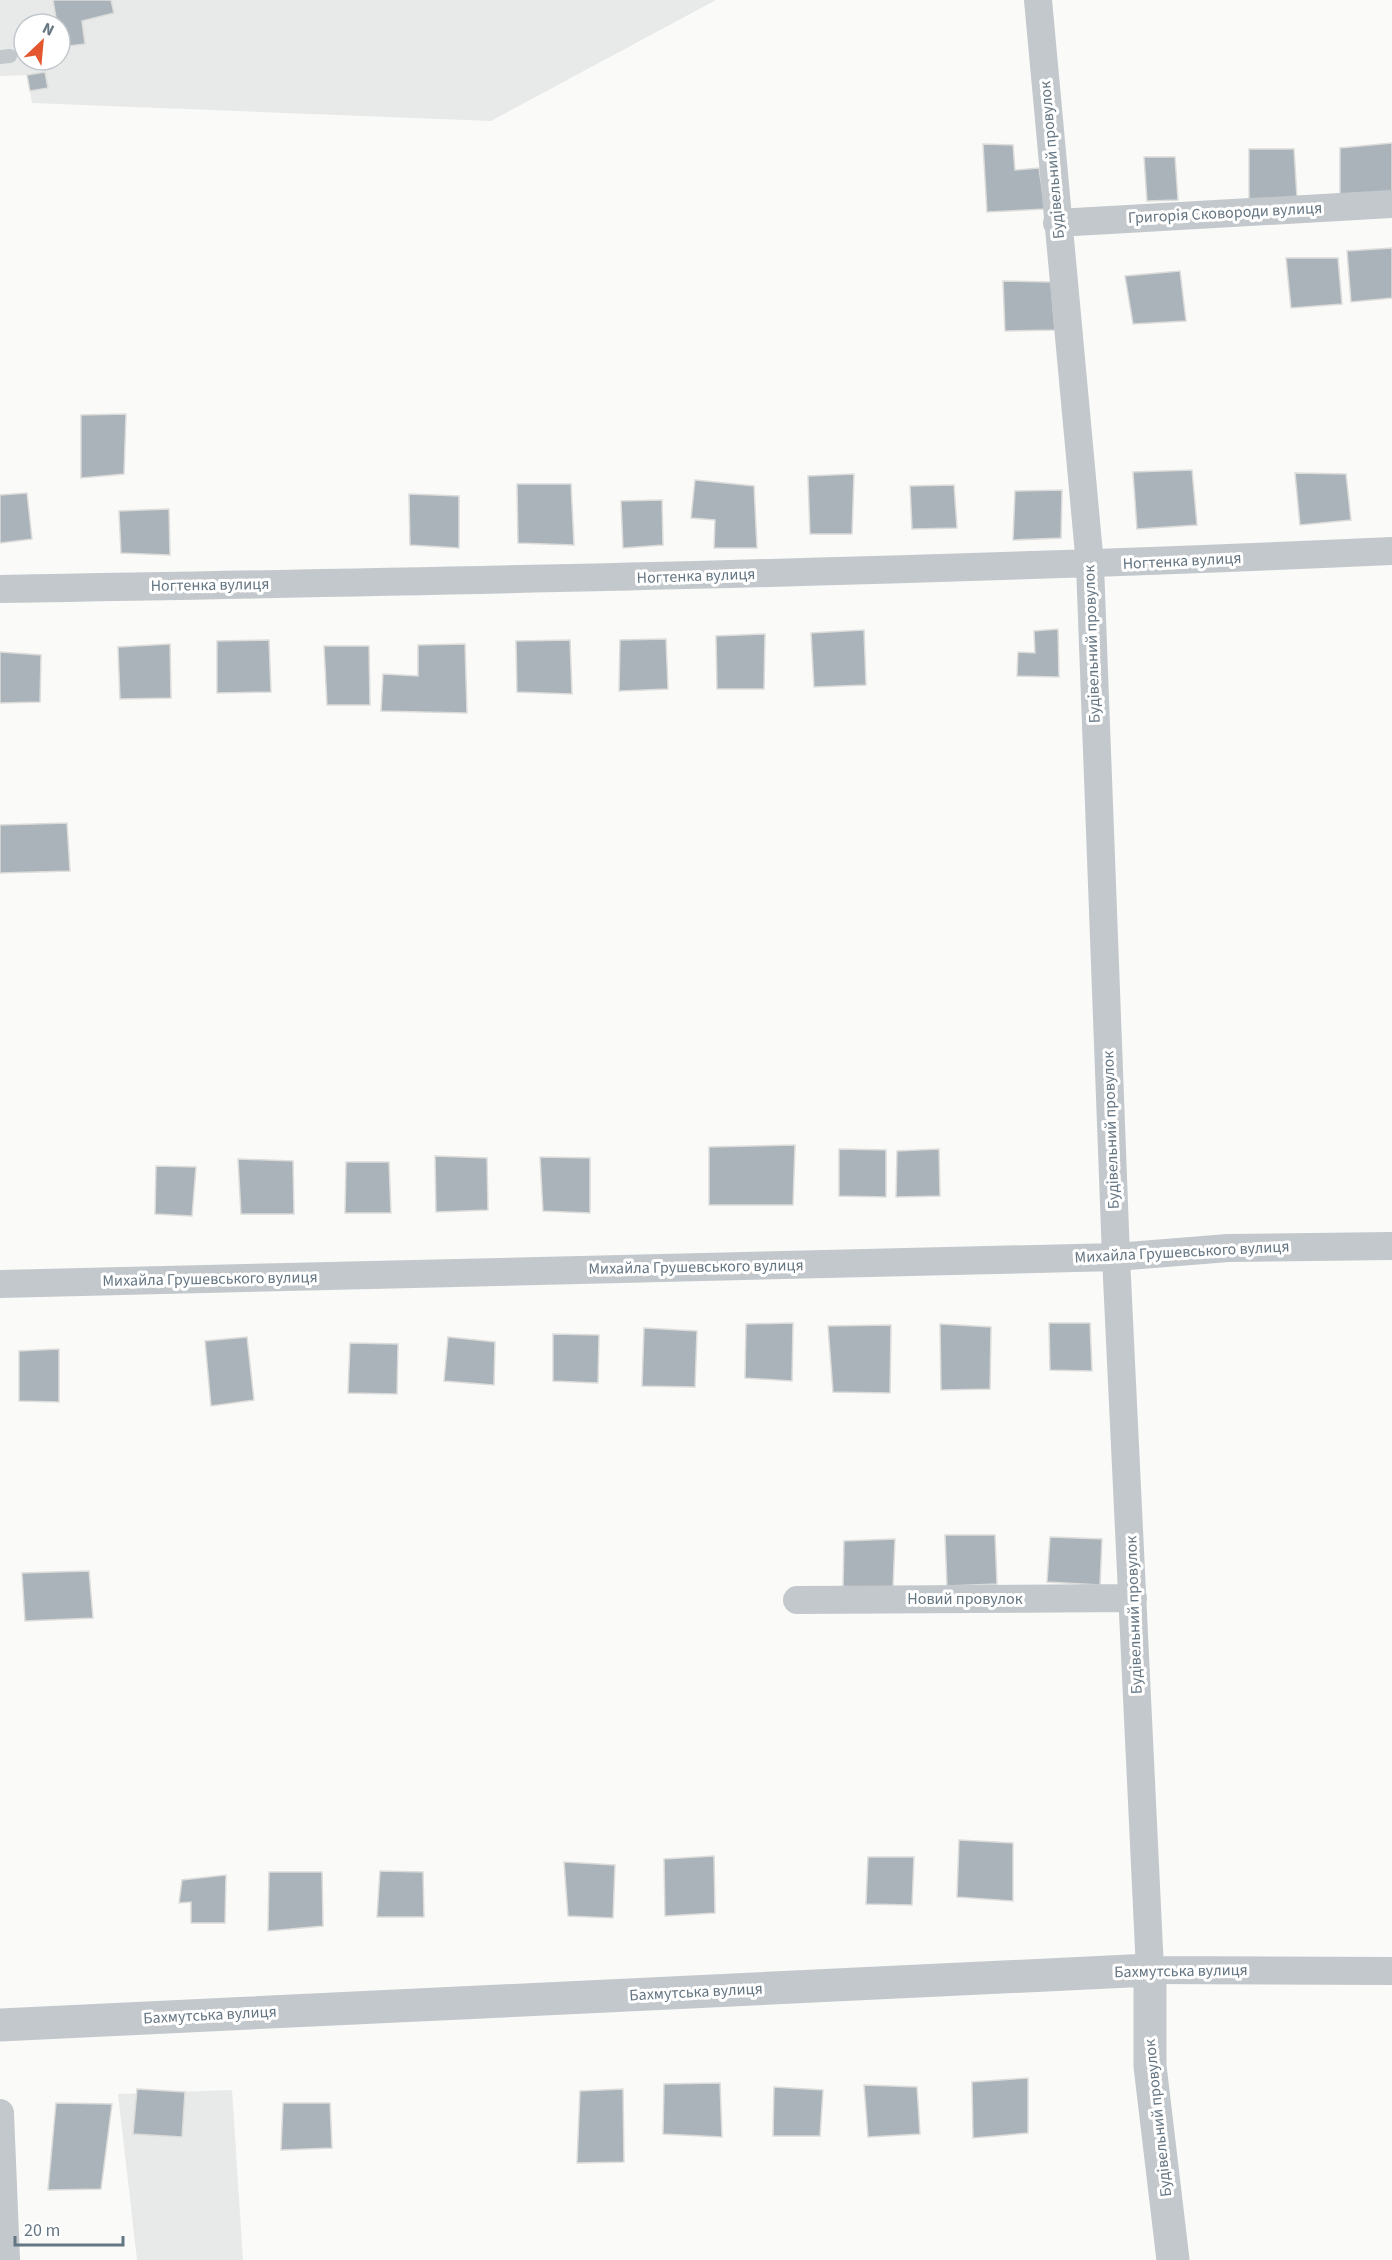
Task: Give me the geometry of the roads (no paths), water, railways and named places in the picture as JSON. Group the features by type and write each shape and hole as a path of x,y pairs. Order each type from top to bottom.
{"street":[{"name":"Будівельний провулок","path":"1038,0 1090,565 1116,1257 1150,1970 1150,2066 1173,2260"},
{"name":"Григорія Сковороди вулиця","path":"1057,223 1392,204"},
{"name":"Ногтенка вулиця","path":"0,589 652,577 1090,565 1392,551"},
{"name":"Михайла Грушевського вулиця","path":"0,1284 1116,1257 1228,1248 1392,1246"},
{"name":"Новий провулок","path":"797,1600 1133,1598"},
{"name":"Бахмутська вулиця","path":"0,2025 1150,1970 1392,1971"},
{"path":"0,2113 6,2260"}]}
